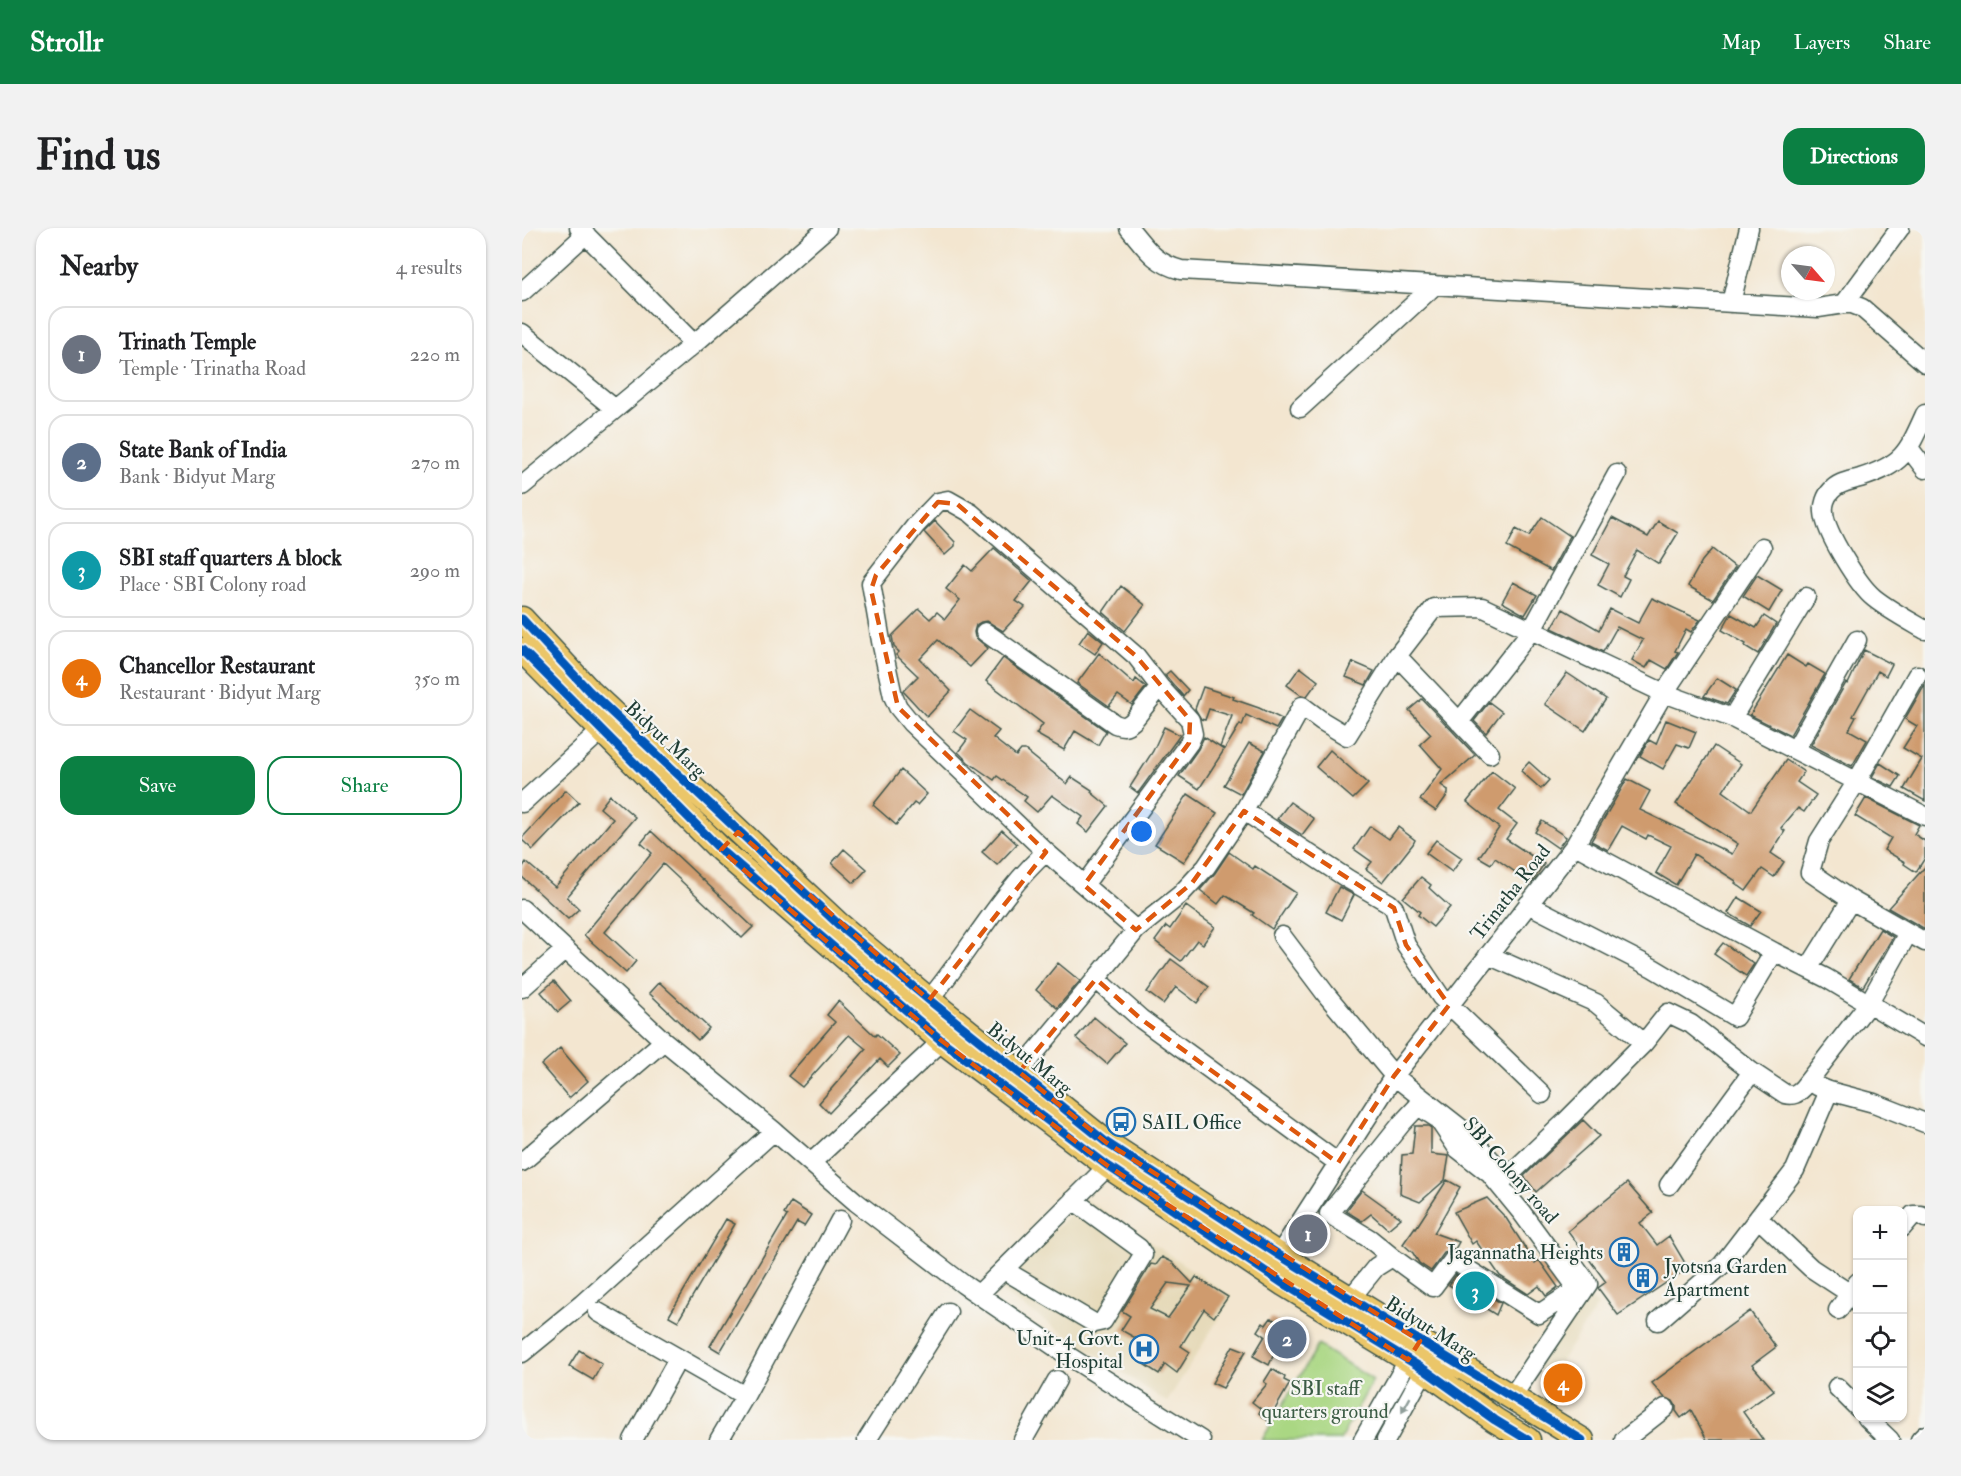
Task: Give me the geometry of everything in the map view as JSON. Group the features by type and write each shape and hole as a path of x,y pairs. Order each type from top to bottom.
{"main road":[{"name":"Bidyut Marg","path":"522,619 589,691 738,832 838,924 928,1000 1107,1143 1279,1256 1350,1299 1422,1356 1495,1420 1527,1440"},
{"name":"Bidyut Marg","path":"522,650 721,850 942,1041 1108,1166 1284,1284 1422,1356 1510,1398 1582,1440"},
{"path":"721,850 738,832"}],"street":[{"path":"522,486 694,344 827,228"},
{"path":"1129,228 1160,262 1167,267 1181,270 1818,308 1852,304 1862,308 1925,363"},
{"path":"1731,303 1749,228"},
{"path":"1844,304 1900,228"},
{"path":"522,292 582,231 694,344"},
{"path":"1300,408 1434,285"},
{"path":"522,333 615,409"},
{"path":"1925,414 1909,448 1895,463 1878,472 1839,484 1831,490 1825,504 1824,514 1833,539 1863,586 1874,598 1925,630"},
{"path":"1909,448 1925,469"},
{"path":"1459,722 1531,631 1617,474"},
{"path":"1084,885 1189,743 1192,734 1190,720 1136,656 971,513 948,501 938,502 904,539 871,583 880,641 898,706 911,723 1046,852 1084,885 1136,930"},
{"name":"Trinatha Road","path":"1279,1256 1394,1076 1575,845 1664,693 1762,547"},
{"path":"1732,718 1806,597"},
{"path":"1018,1072 1136,930 1180,895 1206,867 1244,811 1302,706 1347,736 1397,656 1434,608 1482,607 1664,693 1732,718 1925,816"},
{"path":"985,632 1122,727 1133,721 1160,687"},
{"path":"1796,750 1857,640"},
{"path":"1397,656 1490,754"},
{"path":"1917,675 1857,781 1819,842 1810,872 1851,900 1925,942"},
{"path":"522,803 601,731"},
{"path":"1244,811 1394,908 1406,945 1441,998 1542,1094"},
{"path":"1575,845 1808,969 1925,1037"},
{"path":"928,1000 968,945 1035,861 1046,852"},
{"path":"1808,969 1851,900"},
{"path":"1528,904 1653,968 1735,1017 1773,952"},
{"path":"522,909 664,1041 856,1202 979,1294 1070,1357 1201,1440"},
{"path":"1507,1177 1644,1043 1668,1013 1690,1024 1752,1072 1785,1094 1798,1093 1869,1003 1908,933"},
{"path":"1282,936 1325,993 1394,1076 1463,1130 1507,1177 1542,1220 1588,1284 1510,1398"},
{"path":"522,988 565,950"},
{"path":"1488,955 1596,1004 1644,1043"},
{"path":"1096,979 1141,1019 1338,1163"},
{"path":"522,1162 664,1041"},
{"path":"811,1163 942,1041"},
{"path":"1669,1185 1752,1072"},
{"path":"1808,1081 1829,1091 1874,1103 1925,1123"},
{"path":"1658,1321 1722,1265 1795,1170 1829,1091"},
{"name":"SBI Colony road","path":"1418,1106 1438,1119 1458,1149 1490,1174 1574,1284 1571,1293 1539,1314 1453,1260 1434,1287 1392,1257 1370,1239 1329,1214 1418,1106"},
{"path":"522,1353 582,1304 774,1131"},
{"path":"979,1294 1108,1166"},
{"path":"1004,1270 1094,1323 1103,1321 1143,1255 1139,1248 1073,1200"},
{"path":"1907,1222 1913,1215 1921,1215 1925,1218"},
{"path":"1758,1218 1849,1300"},
{"path":"719,1440 840,1220"},
{"path":"1350,1299 1376,1267 1392,1257"},
{"path":"598,1312 745,1396"},
{"path":"867,1440 948,1312"},
{"path":"1363,1440 1422,1356"},
{"path":"1386,1440 1422,1356"},
{"path":"633,1440 678,1359"},
{"path":"1023,1440 1057,1380"},
{"path":"1837,1387 1853,1404"},
{"path":"1624,1440 1665,1408"},
{"path":"1871,1422 1890,1440"},
{"path":"1920,1440 1925,1435"}],"highlighted area":[{"path":"938,502 957,504 1136,656 1190,720 1189,743 1084,885 1136,930 1192,883 1244,811 1394,908 1406,945 1449,1005 1394,1076 1338,1163 1141,1019 1096,979 1019,1072 1107,1143 1420,1341 1408,1360 1108,1166 942,1041 721,850 738,832 929,1000 1046,852 898,707 871,590 876,575"}],"shaded area":[{"name":"Unit-4 Govt. Hospital","path":"1086,1199 1232,1297 1167,1402 994,1287"},
{"path":"1585,1296 1598,1305 1558,1365 1574,1380 1566,1390 1538,1366"}],"green space":[{"name":"SBI staff quarters ground","path":"1318,1345 1373,1380 1340,1440 1262,1440"}],"building":[{"path":"1542,517 1570,536 1551,571 1507,547 1516,529 1529,536"},
{"path":"1612,518 1648,537 1658,521 1678,533 1659,564 1637,550 1623,576 1629,579 1620,597 1598,585 1609,564 1592,555"},
{"path":"935,521 955,542 955,546 945,555 924,532"},
{"path":"994,548 1032,581 1016,601 1025,607 1003,631 987,621 976,625 975,637 988,648 970,667 938,640 920,659 951,691 927,717 903,691 918,676 896,655 899,652 894,647 892,636 919,609 930,619 937,612 945,619 960,600 946,589 965,565 972,571"},
{"path":"1712,549 1735,567 1713,600 1688,586 1702,561"},
{"path":"1757,575 1782,590 1769,612 1743,596"},
{"path":"1513,582 1537,595 1525,615 1502,602"},
{"path":"1121,586 1145,605 1125,631 1103,612"},
{"path":"1652,598 1700,620 1691,632 1686,629 1675,651 1678,652 1667,669 1651,660 1646,668 1632,660 1643,640 1617,627 1603,652 1552,628 1563,609 1599,630 1610,609 1638,623"},
{"path":"1731,614 1756,628 1764,616 1776,624 1758,654 1722,630"},
{"path":"1088,630 1103,642 1095,654 1079,643"},
{"path":"1864,650 1892,664 1886,676 1878,671 1853,716 1856,717 1849,730 1867,740 1852,766 1811,745 1846,683 1848,684"},
{"path":"1099,653 1134,683 1136,679 1146,687 1132,705 1118,695 1109,706 1077,683"},
{"path":"1787,655 1806,667 1808,664 1825,674 1790,735 1750,715"},
{"path":"1003,658 1106,731 1098,745 1075,731 1064,750 1036,734 1043,724 986,681"},
{"path":"1353,662 1374,671 1366,685 1346,677"},
{"path":"1300,667 1318,681 1307,696 1301,695 1287,685"},
{"path":"1170,671 1188,690 1183,696 1165,675"},
{"path":"1567,673 1606,699 1585,731 1545,704"},
{"path":"1717,678 1736,690 1727,704 1704,696"},
{"path":"1925,684 1925,801 1904,789 1922,759 1903,748 1917,726 1905,719"},
{"path":"1203,687 1234,697 1233,699 1282,719 1276,729 1246,715 1242,726 1240,724 1225,749 1220,747 1232,716 1209,709 1205,720 1201,719 1195,709"},
{"path":"1422,699 1475,755 1441,785 1448,790 1448,794 1436,811 1420,800 1442,769 1420,744 1431,734 1409,710"},
{"path":"1489,702 1502,712 1486,733 1474,721"},
{"path":"970,710 999,731 993,738 1016,756 1021,750 1025,750 1067,784 1072,777 1092,790 1091,792 1108,806 1088,832 1078,824 1083,817 1052,795 1037,812 1024,801 1027,797 997,776 994,780 958,752 967,740 954,731"},
{"path":"1666,720 1696,732 1689,748 1677,744 1663,769 1640,756 1649,740 1656,744"},
{"path":"1164,727 1180,735 1138,793 1130,787 1153,751"},
{"path":"1204,737 1224,750 1199,789 1179,776"},
{"path":"1249,743 1265,751 1241,794 1224,785"},
{"path":"1714,746 1741,764 1723,791 1751,811 1786,760 1804,772 1797,782 1816,795 1804,812 1798,808 1781,828 1785,831 1771,853 1784,862 1774,877 1762,869 1746,891 1735,883 1736,881 1694,854 1676,885 1656,873 1671,846 1648,835 1646,839 1622,826 1608,850 1591,841 1627,779 1650,791 1640,810 1732,854 1738,844 1676,804"},
{"path":"1330,750 1368,784 1353,799 1316,767"},
{"path":"1529,762 1549,780 1541,789 1521,771"},
{"path":"1880,763 1900,776 1893,787 1872,777"},
{"path":"901,770 927,794 917,805 914,803 896,825 873,805"},
{"path":"1492,771 1515,789 1499,810 1517,824 1506,839 1544,864 1531,883 1495,858 1491,864 1479,857 1499,828 1467,802"},
{"path":"566,790 579,802 533,850 522,838"},
{"path":"1188,794 1217,813 1184,862 1155,844"},
{"path":"610,795 635,817 567,897 579,909 568,919 522,877 522,868 526,862 555,887 613,819 600,808"},
{"path":"1866,798 1919,825 1914,834 1925,841 1925,858 1916,872 1904,864 1905,862 1884,850 1891,838 1855,816"},
{"path":"1290,802 1314,819 1302,835 1277,819"},
{"path":"1542,821 1566,837 1558,848 1535,832"},
{"path":"1370,826 1389,839 1398,827 1415,840 1383,882 1366,869 1372,862 1354,849"},
{"path":"1002,830 1017,844 997,865 982,852"},
{"path":"651,831 753,927 742,938 663,864 605,932 636,961 626,973 584,935 652,853 641,843"},
{"path":"1436,840 1462,858 1452,872 1426,853"},
{"path":"844,849 867,869 854,883 832,863"},
{"path":"1229,852 1253,869 1255,866 1296,893 1272,929 1252,915 1254,913 1225,895 1218,904 1200,890"},
{"path":"1925,867 1925,929 1888,908"},
{"path":"1421,877 1431,885 1429,888 1450,907 1433,927 1403,898"},
{"path":"1339,887 1354,895 1341,920 1326,912"},
{"path":"1738,897 1761,911 1750,926 1728,913"},
{"path":"1186,906 1215,927 1203,944 1197,940 1181,961 1155,941 1166,926 1170,929"},
{"path":"1880,929 1893,937 1863,987 1849,979"},
{"path":"1723,943 1754,964 1746,976 1714,954"},
{"path":"1171,959 1209,987 1197,1003 1176,987 1163,1004 1147,992"},
{"path":"1058,963 1080,981 1057,1008 1036,990"},
{"path":"554,981 571,1001 558,1012 541,992"},
{"path":"659,982 709,1028 698,1040 649,993"},
{"path":"838,1001 875,1036 877,1034 900,1055 888,1067 880,1059 829,1113 819,1103 866,1049 849,1035 802,1087 788,1076 835,1022 827,1015"},
{"path":"1094,1017 1125,1043 1107,1064 1076,1038"},
{"path":"560,1048 588,1081 569,1098 541,1065"},
{"path":"1583,1120 1599,1136 1536,1192 1524,1176"},
{"path":"1415,1126 1431,1128 1431,1154 1449,1156 1445,1180 1420,1202 1400,1194 1402,1155 1412,1154"},
{"path":"1447,1180 1460,1187 1434,1233 1459,1242 1455,1249 1444,1253 1431,1271 1419,1263 1413,1253 1403,1244"},
{"path":"1627,1183 1653,1213 1640,1223 1657,1245 1669,1236 1688,1268 1618,1315 1598,1288 1606,1282 1568,1231"},
{"path":"1362,1190 1401,1218 1388,1229 1371,1214 1362,1221 1346,1211"},
{"path":"1487,1198 1506,1218 1535,1263 1539,1260 1558,1287 1546,1296 1539,1286 1528,1294 1500,1276 1476,1241 1472,1244 1454,1212"},
{"path":"791,1202 811,1215 804,1226 797,1222 720,1352 710,1346 787,1216 784,1214"},
{"path":"726,1219 735,1224 678,1321 669,1316"},
{"path":"1162,1257 1172,1262 1192,1283 1196,1277 1228,1297 1214,1317 1204,1309 1181,1346 1190,1352 1177,1373 1165,1364 1159,1374 1139,1361 1150,1346 1121,1330 1130,1316 1122,1311 1151,1264 1156,1265","holes":["1168,1283 1191,1286 1168,1318 1150,1309"]},
{"path":"1456,1275 1501,1303 1496,1315 1449,1285"},
{"path":"1750,1311 1776,1347 1752,1365 1774,1390 1743,1412 1763,1440 1707,1440 1691,1410 1681,1418 1673,1401 1664,1397 1652,1383"},
{"path":"1271,1318 1294,1333 1291,1338 1296,1341 1290,1351 1278,1345 1269,1365 1253,1356 1265,1336 1258,1331 1263,1323 1266,1325"},
{"path":"1233,1346 1246,1351 1223,1388 1212,1383"},
{"path":"579,1350 602,1364 593,1380 569,1366"},
{"path":"1272,1369 1290,1383 1274,1411 1272,1410 1268,1421 1259,1413 1261,1409 1252,1402 1267,1384 1264,1382"}],"cycle path":[{"path":"522,619 589,691 838,924 1107,1143 1279,1255 1582,1440"},
{"path":"522,650 721,850 942,1041 1108,1166 1284,1284 1425,1370 1495,1420 1528,1440"}],"place":[{"name":"SAIL Office","path":"1121,1122"},
{"name":"Trinath Temple","path":"1308,1234"},
{"name":"Jagannatha Heights","path":"1624,1252"},
{"name":"Jyotsna Garden Apartment","path":"1643,1278"},
{"name":"SBI staff quarters A block","path":"1475,1291"},
{"name":"State Bank of India","path":"1287,1339"},
{"name":"Unit-4 Govt. Hospital","path":"1144,1349"},
{"name":"Chancellor Restaurant","path":"1563,1383"}]}
